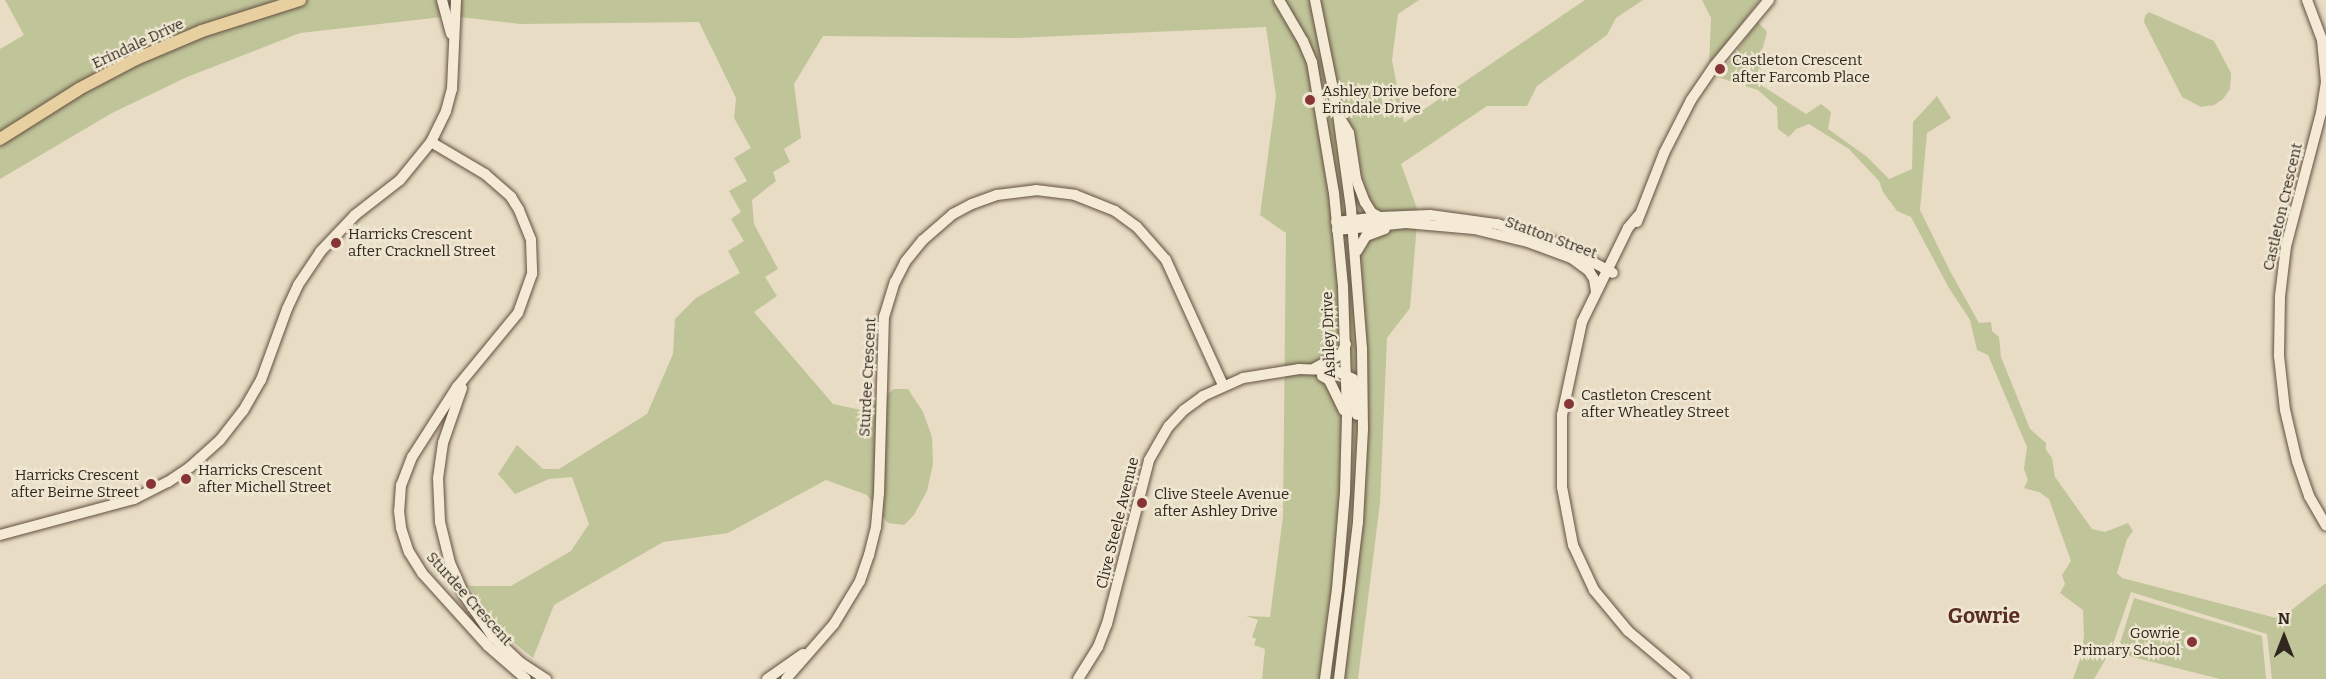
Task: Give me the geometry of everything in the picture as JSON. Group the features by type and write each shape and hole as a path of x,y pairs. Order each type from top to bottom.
{"main road":[{"name":"Erindale Drive","path":"0,139 79,89 136,59 202,31 300,0"}],"street":[{"path":"442,0 455,54"},
{"path":"0,536 134,499 168,482 201,458 220,440 252,396 265,371 287,309 302,279 320,252 355,215 400,180 431,142 446,111 452,89 456,0"},
{"name":"Ashley Drive","path":"1279,0 1303,41 1312,62 1331,175 1346,344 1347,416 1341,545 1325,679"},
{"path":"1315,0 1351,172 1372,213 1380,217"},
{"path":"1685,679 1646,648 1605,605 1584,573 1573,545 1562,487 1560,436 1565,389 1581,331 1596,291 1636,226 1638,216 1682,116 1706,78 1768,0"},
{"name":"Castleton Crescent","path":"2307,0 2322,40 2326,82 2321,113 2286,246 2280,296 2278,356 2285,410 2297,461 2309,496 2326,526"},
{"name":"Sturdee Crescent","path":"431,142 501,186 519,210 531,240 532,274 525,298 513,320 469,371 412,457 404,477 399,502 401,528 409,552 422,573 488,646 526,679"},
{"name":"Ashley Drive","path":"1340,679 1353,574 1361,480 1363,398 1360,301 1351,172"},
{"name":"Sturdee Crescent","path":"786,679 834,624 860,581 876,527 881,343 890,296 905,262 917,247 953,214 997,195 1036,190 1075,195 1115,211 1137,228 1166,260 1179,284 1223,385"},
{"name":"Statton Street","path":"1353,224 1380,217 1430,215 1474,220 1530,233 1609,273"},
{"path":"1581,331 1587,326 1628,228 1638,216"},
{"path":"1356,252 1366,236 1406,223"},
{"name":"Statton Street","path":"1337,226 1406,223 1494,233 1571,254"},
{"path":"1571,254 1598,258 1617,251"},
{"path":"1571,254 1589,271 1594,279 1596,291"},
{"path":"1360,301 1355,312 1356,359 1353,367 1346,373 1353,379 1361,480"},
{"path":"1312,369 1341,354 1346,344"},
{"name":"Clive Steele Avenue","path":"1078,679 1098,647 1107,624 1149,460 1169,426 1184,410 1223,385 1253,376 1312,369 1334,369 1346,373"},
{"name":"Sturdee Crescent","path":"469,371 449,421 438,478 444,543 458,583 477,617 493,637 521,663 546,679"},
{"name":"Clive Steele Avenue","path":"1281,373 1322,376 1346,373"},
{"path":"1322,376 1329,380 1347,416"},
{"path":"442,595 458,583"},
{"name":"Sturdee Crescent","path":"767,679 819,641"}],"green space":[{"path":"5,0 1419,0 1398,14 1392,60 1404,123 1585,0 1643,0 1616,18 1607,35 1537,86 1527,106 1487,106 1401,164 1418,211 1410,308 1387,338 1380,503 1358,679 1262,679 1265,649 1254,645 1256,639 1252,637 1258,620 1246,616 1270,617 1283,516 1286,233 1260,215 1276,96 1266,27 1016,38 823,36 794,84 801,138 784,149 790,162 773,172 776,181 752,200 754,224 778,269 765,277 777,296 754,312 833,404 866,411 894,389 908,389 923,412 932,437 933,464 927,491 914,515 904,525 888,523 867,495 826,480 728,533 663,542 554,605 533,658 501,632 469,586 511,586 571,551 589,524 572,477 549,479 515,494 498,474 517,445 543,469 559,469 647,414 673,354 675,319 696,298 740,273 728,251 744,241 731,219 741,212 729,191 747,181 734,158 751,148 734,118 736,98 699,22 520,24 451,16 300,33 187,77 112,113 0,179 0,49 24,35"},
{"path":"1702,0 1760,0 1709,65 1711,18"},
{"path":"2149,12 2214,41 2231,73 2230,89 2223,99 2214,105 2201,107 2182,97 2144,22"},
{"path":"1758,22 1767,32 1759,62 1764,87 1806,114 1821,104 1831,112 1828,129 1866,156 1889,179 1912,169 1913,122 1937,96 1951,118 1927,133 1920,210 1979,323 1991,322 1992,331 1999,337 2001,357 2030,429 2046,443 2046,450 2052,458 2055,477 2092,529 2105,532 2128,523 2133,531 2127,539 2117,573 2122,578 2280,619 2326,583 2326,679 2272,679 2267,634 2131,592 2111,650 2094,679 2073,679 2081,657 2084,636 2083,610 2060,593 2065,584 2062,575 2071,561 2049,499 2039,492 2024,488 2028,480 2024,469 2027,447 1988,355 1977,350 1970,320 1949,288 1911,217 1897,211 1883,192 1879,181 1849,149 1809,124 1796,129 1789,137 1778,129 1777,107 1758,90 1717,77"},
{"name":"Gowrie Primary School","path":"2134,598 2262,636 2266,679 2220,679 2117,653"}],"place":[{"name":"Castleton Crescent after Farcomb Place","path":"1720,69"},
{"name":"Ashley Drive before Erindale Drive","path":"1310,100"},
{"name":"Harricks Crescent after Cracknell Street","path":"336,243"},
{"name":"Castleton Crescent after Wheatley Street","path":"1569,404"},
{"name":"Harricks Crescent after Michell Street","path":"186,479"},
{"name":"Harricks Crescent after Beirne Street","path":"151,484"},
{"name":"Clive Steele Avenue after Ashley Drive","path":"1142,503"},
{"name":"Gowrie Primary School","path":"2192,642"}],"district":[{"name":"Gowrie","path":"1984,616"}]}
